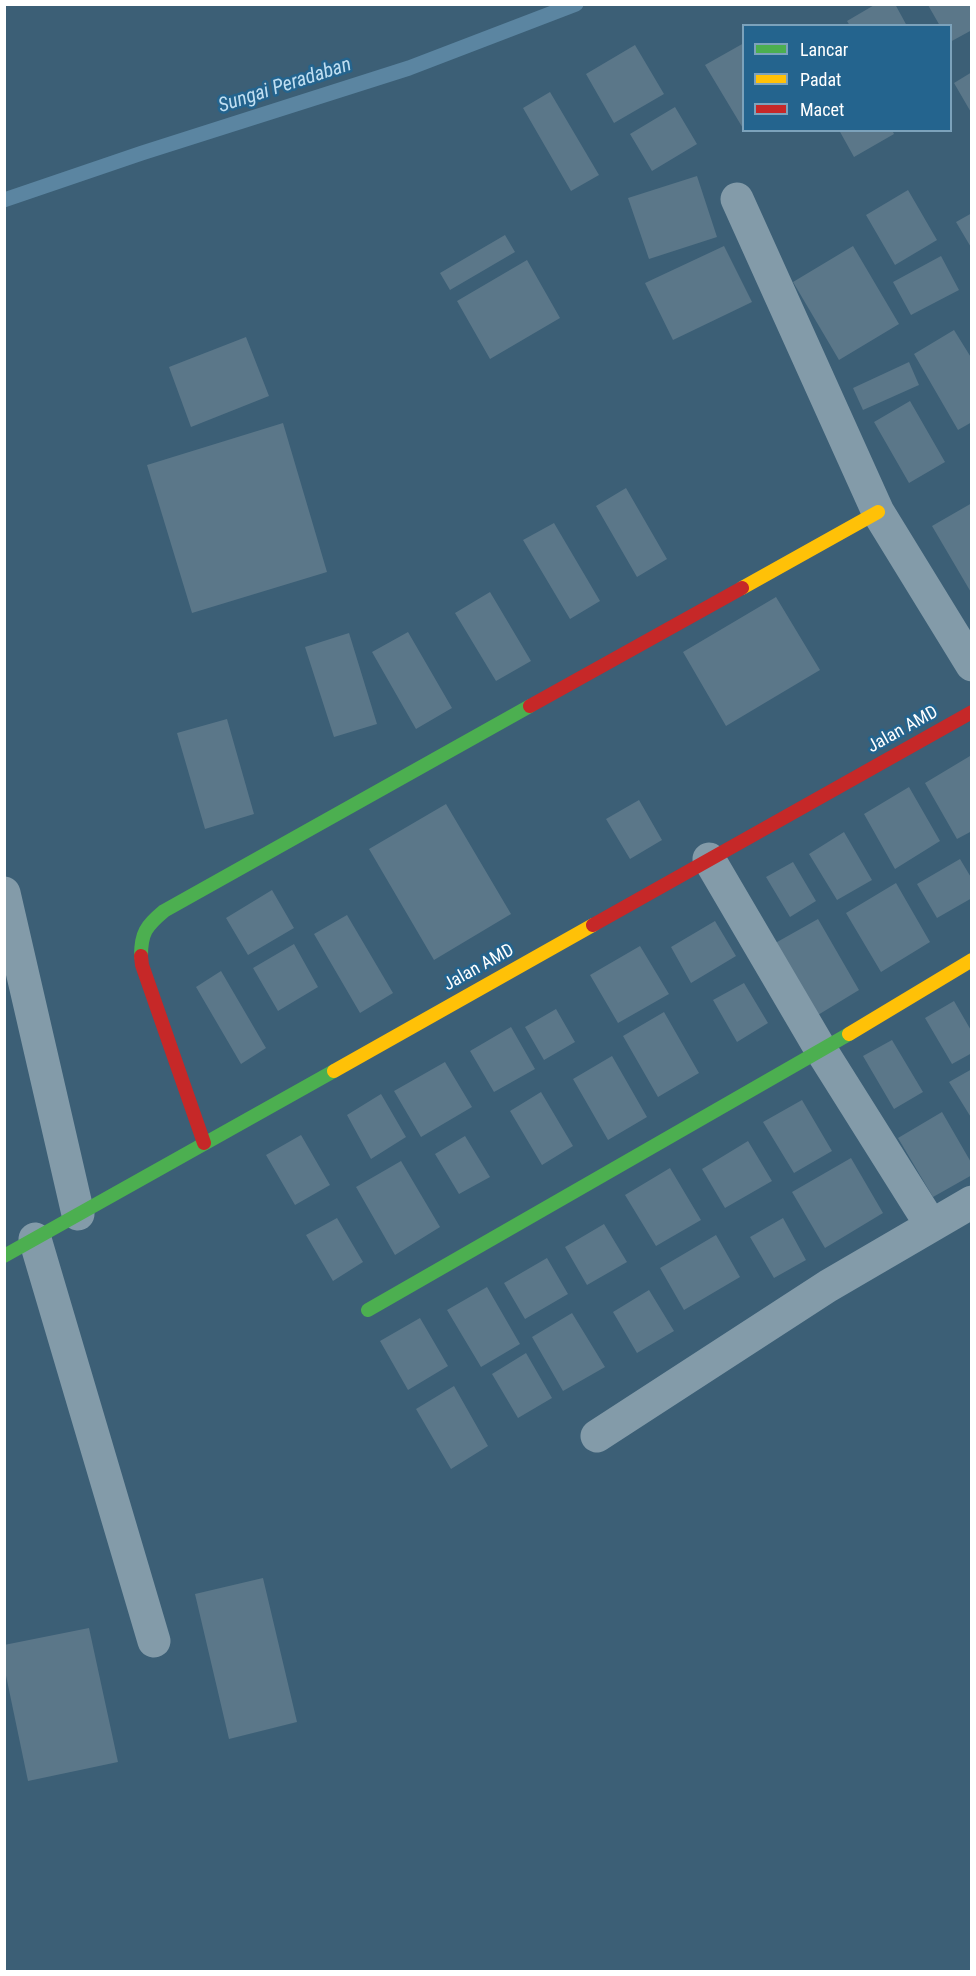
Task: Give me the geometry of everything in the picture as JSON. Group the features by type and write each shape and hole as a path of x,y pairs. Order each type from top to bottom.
{"street":[{"path":"737,199 878,512 972,665"},
{"path":"204,1143 142,965 141,942 147,925 164,911 878,512"},
{"name":"Jalan AMD","path":"4,1257 709,858 972,712"},
{"path":"709,858 821,1050 931,1225"},
{"path":"4,893 78,1214"},
{"path":"368,1310 821,1050 972,960"},
{"path":"597,1436 828,1286 972,1202"},
{"path":"35,1239 154,1641"}],"building":[{"path":"876,4 895,4 906,24 849,24 847,21"},
{"path":"928,5 972,5 972,30 952,41 952,24 939,24"},
{"path":"742,44 742,127 705,65"},
{"path":"635,45 664,94 614,123 586,74"},
{"path":"972,72 972,114 954,83"},
{"path":"550,92 599,175 571,191 523,108"},
{"path":"675,107 697,144 652,171 630,134"},
{"path":"840,132 893,132 894,134 854,157"},
{"path":"697,176 717,237 649,259 628,198"},
{"path":"908,190 937,240 895,265 866,215"},
{"path":"972,213 972,249 956,222"},
{"path":"505,235 515,252 450,290 440,273"},
{"path":"724,246 752,302 673,340 645,283"},
{"path":"853,246 899,324 839,360 793,282"},
{"path":"941,256 959,290 911,315 893,282"},
{"path":"527,260 560,318 490,359 457,301"},
{"path":"954,330 972,359 972,422 958,430 914,354"},
{"path":"246,337 269,396 191,427 169,367"},
{"path":"909,362 919,385 863,410 853,388"},
{"path":"910,401 945,462 909,483 874,422"},
{"path":"283,423 327,572 192,613 147,465"},
{"path":"626,488 667,559 637,577 596,506"},
{"path":"972,503 972,594 932,526"},
{"path":"554,523 600,601 570,619 523,540"},
{"path":"490,592 531,661 496,681 455,613"},
{"path":"776,597 820,670 726,726 683,652"},
{"path":"408,632 452,708 416,729 372,652"},
{"path":"349,633 377,724 334,737 305,647"},
{"path":"227,719 254,814 205,829 177,733"},
{"path":"970,756 972,831 957,839 925,783"},
{"path":"909,787 940,841 895,869 864,814"},
{"path":"639,800 662,840 630,859 606,819"},
{"path":"446,804 511,914 434,960 369,849"},
{"path":"844,832 872,880 837,900 809,854"},
{"path":"960,859 972,879 972,898 937,918 917,884"},
{"path":"793,862 816,901 790,917 766,877"},
{"path":"896,883 930,942 881,972 846,913"},
{"path":"272,890 294,928 248,955 226,918"},
{"path":"347,915 393,993 360,1013 314,934"},
{"path":"818,919 859,990 813,1018 770,946"},
{"path":"715,921 736,956 691,983 671,947"},
{"path":"294,944 318,987 278,1011 253,968"},
{"path":"640,946 669,994 618,1023 590,975"},
{"path":"221,971 266,1048 241,1064 196,987"},
{"path":"744,983 768,1023 737,1042 713,1000"},
{"path":"954,1001 972,1032 972,1053 952,1064 925,1018"},
{"path":"556,1009 575,1042 544,1060 525,1027"},
{"path":"664,1012 699,1073 658,1097 623,1036"},
{"path":"511,1027 535,1069 494,1092 470,1051"},
{"path":"892,1040 923,1092 894,1109 863,1056"},
{"path":"612,1056 647,1117 608,1140 573,1079"},
{"path":"445,1062 472,1107 421,1137 394,1091"},
{"path":"972,1069 972,1119 949,1082"},
{"path":"541,1092 573,1146 542,1165 510,1111"},
{"path":"381,1094 406,1137 371,1159 347,1115"},
{"path":"802,1100 832,1151 794,1173 763,1122"},
{"path":"942,1112 972,1164 972,1175 933,1197 898,1138"},
{"path":"301,1135 330,1185 295,1205 266,1155"},
{"path":"465,1136 490,1177 459,1194 435,1154"},
{"path":"748,1141 772,1181 725,1208 702,1169"},
{"path":"851,1158 883,1213 825,1248 792,1192"},
{"path":"401,1161 440,1227 395,1255 356,1187"},
{"path":"670,1168 701,1220 656,1246 625,1195"},
{"path":"337,1218 363,1262 333,1281 306,1235"},
{"path":"783,1218 806,1260 774,1278 750,1237"},
{"path":"604,1224 627,1262 587,1285 565,1247"},
{"path":"716,1235 740,1277 684,1310 660,1268"},
{"path":"547,1258 568,1294 525,1319 504,1283"},
{"path":"487,1287 520,1344 481,1367 447,1310"},
{"path":"649,1290 674,1331 637,1353 613,1312"},
{"path":"572,1313 605,1367 563,1391 532,1337"},
{"path":"420,1318 448,1366 408,1390 380,1341"},
{"path":"526,1353 552,1398 518,1418 492,1374"},
{"path":"454,1386 488,1446 451,1469 416,1409"},
{"path":"263,1578 297,1722 229,1739 195,1594"},
{"path":"89,1628 118,1762 28,1781 4,1666 4,1645"}],"waterway":[{"name":"Sungai Peradaban","path":"4,200 142,153 409,68 576,4"}],"traffic: fast":[{"path":"141,956 142,941 146,930 164,911 530,706"},
{"path":"368,1310 849,1034"},
{"path":"4,1256 334,1071"}],"traffic: slow":[{"path":"742,588 878,512"},
{"path":"334,1071 593,925"},
{"path":"849,1034 972,960"}],"traffic: jam":[{"path":"530,706 742,588"},
{"path":"593,925 972,712"},
{"path":"141,956 142,965 204,1143"}]}
